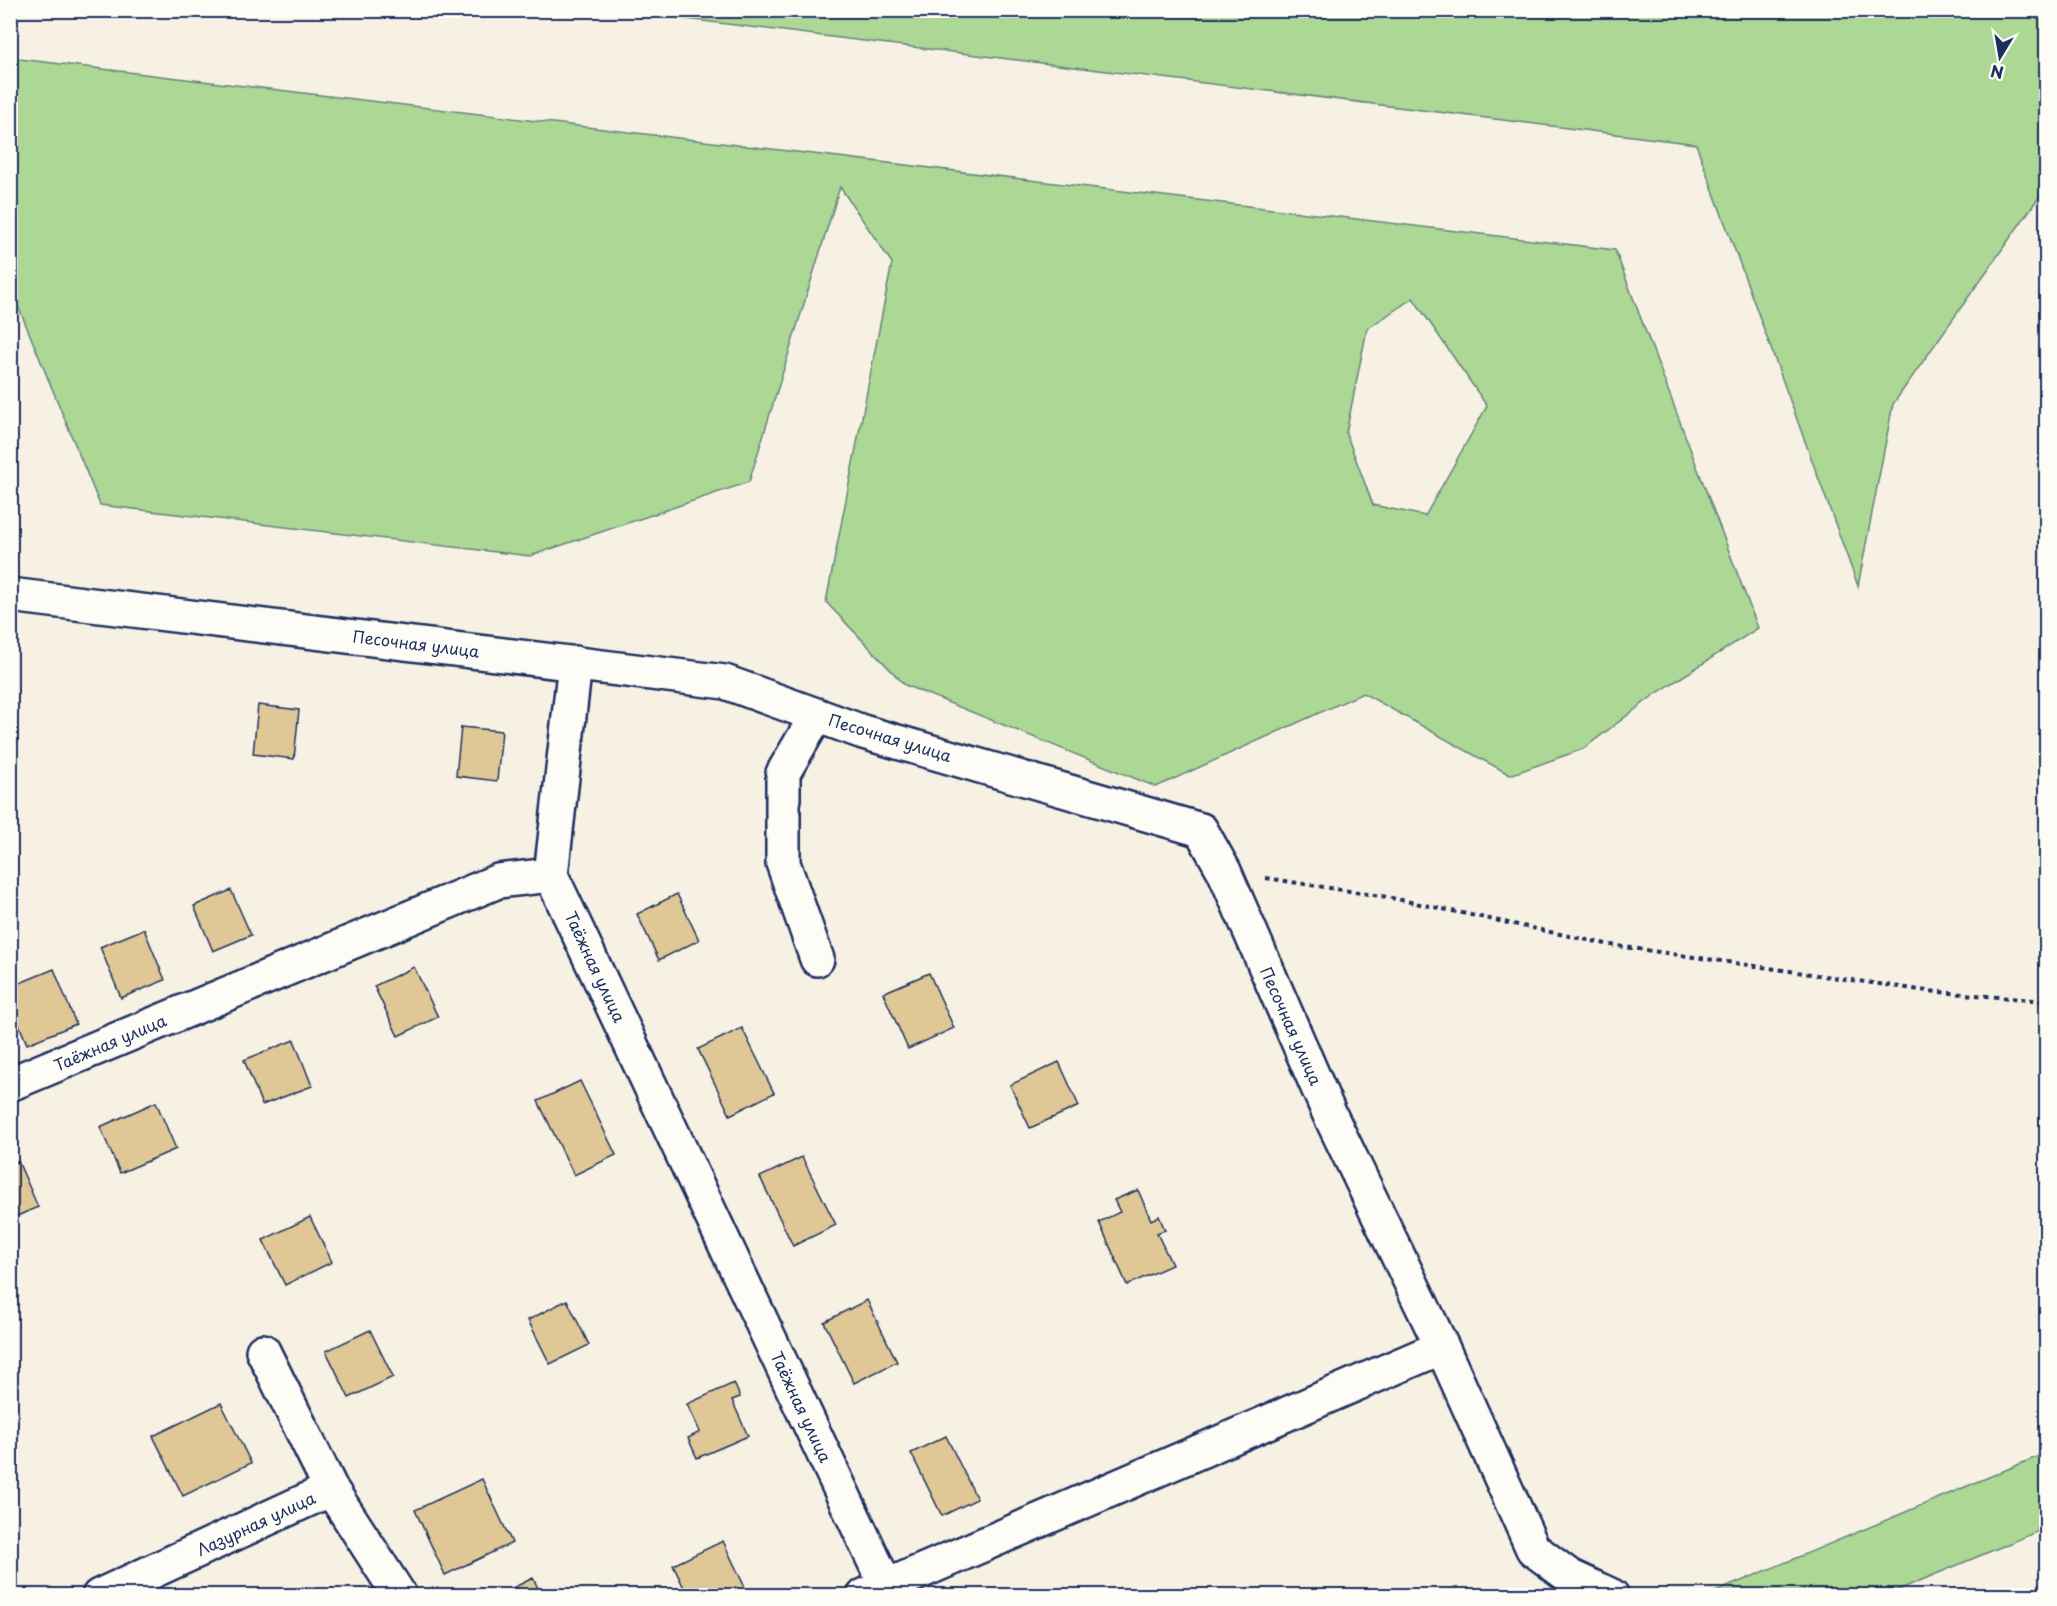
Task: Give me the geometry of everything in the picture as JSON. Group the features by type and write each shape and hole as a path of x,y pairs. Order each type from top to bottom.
{"street":[{"name":"Песочная улица","path":"10,595 725,682 863,732 1201,830 1224,871 1329,1113 1442,1347 1533,1549 1569,1576 1612,1596"},
{"path":"551,874 575,663"},
{"path":"817,715 783,773 783,863 817,959"},
{"name":"Таёжная улица","path":"10,1084 498,881 551,874 875,1591"},
{"path":"875,1591 1442,1347"},
{"path":"263,1351 332,1489"},
{"name":"Лазурная улица","path":"99,1596 332,1489 400,1596"}],"path":[{"path":"1224,871 1387,897 1611,945 1927,992 2046,1001"}],"green space":[{"path":"622,11 2046,11 2046,187 1893,404 1858,586 1696,144"},
{"path":"11,58 1615,250 1758,628 1654,695 1583,749 1510,775 1363,693 1156,787 905,685 826,602 892,263 840,187 749,482 530,556 100,505 14,296 11,295","holes":["1413,298 1487,406 1425,516 1373,505 1346,433 1367,329"]},
{"path":"2046,1453 2046,1528 1886,1595 1708,1595"}],"building":[{"path":"258,705 299,710 294,759 253,754"},
{"path":"461,727 502,731 497,781 456,776"},
{"path":"231,890 251,935 213,951 194,906"},
{"path":"677,894 699,940 659,960 637,914"},
{"path":"144,929 165,980 121,998 100,947"},
{"path":"414,967 438,1017 398,1036 374,986"},
{"path":"54,969 76,1024 27,1044 10,1003 10,987"},
{"path":"929,973 954,1028 908,1049 883,993"},
{"path":"742,1028 774,1093 730,1115 698,1049"},
{"path":"294,1040 312,1086 262,1105 244,1060"},
{"path":"1059,1062 1079,1106 1030,1128 1010,1085"},
{"path":"580,1081 616,1155 574,1175 538,1101"},
{"path":"156,1102 176,1149 120,1173 100,1127"},
{"path":"802,1157 836,1225 793,1246 760,1177"},
{"path":"18,1161 38,1207 10,1219 10,1164"},
{"path":"1138,1190 1151,1220 1159,1216 1165,1230 1157,1233 1172,1265 1127,1285 1099,1222 1120,1212 1114,1200"},
{"path":"310,1217 332,1262 285,1285 263,1240"},
{"path":"567,1300 589,1345 550,1364 528,1320"},
{"path":"867,1300 897,1362 854,1383 824,1322"},
{"path":"370,1330 393,1377 349,1398 326,1351"},
{"path":"734,1383 740,1397 732,1400 748,1436 697,1458 688,1438 700,1432 687,1404"},
{"path":"221,1403 251,1463 183,1496 153,1436"},
{"path":"946,1436 977,1499 942,1516 911,1453"},
{"path":"482,1479 512,1543 445,1575 415,1510"},
{"path":"723,1541 749,1596 688,1596 673,1565"},
{"path":"533,1578 542,1596 496,1596"}]}
